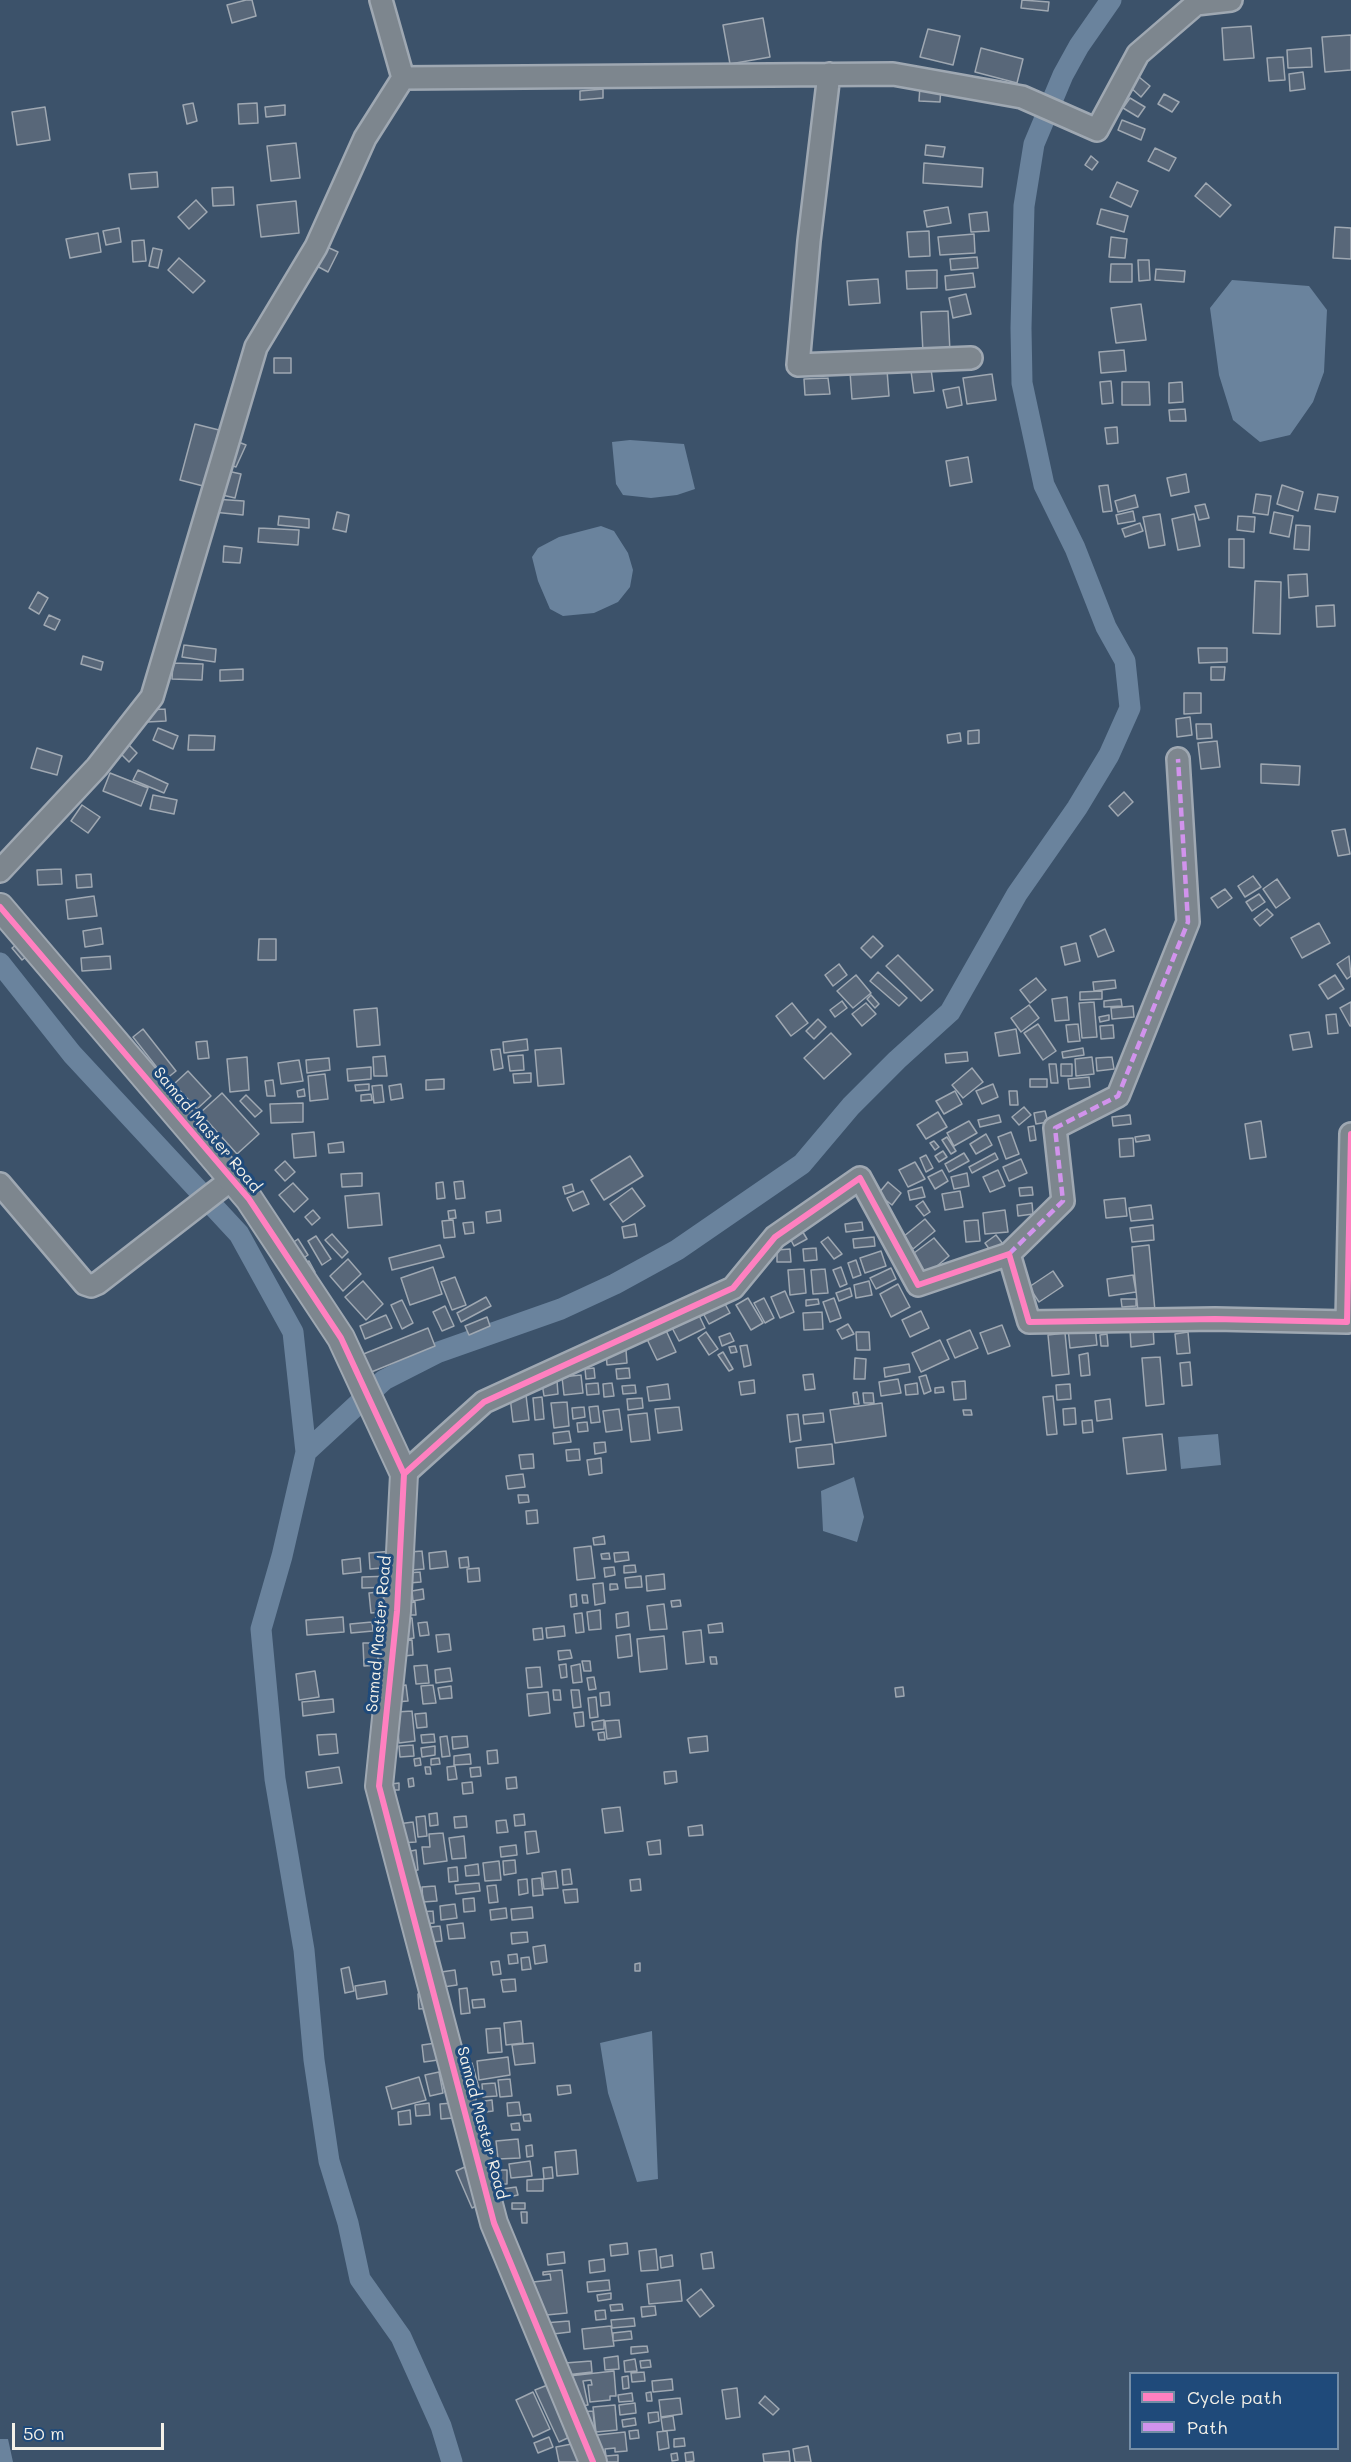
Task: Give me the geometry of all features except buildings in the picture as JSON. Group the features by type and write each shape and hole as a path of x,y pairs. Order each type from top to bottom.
{"street":[{"path":"0,871 97,767 152,697 256,347 316,247 365,138 403,78 381,0"},
{"path":"403,78 893,74 1022,97 1097,130 1138,54 1196,4 1231,0"},
{"path":"828,74 798,364 971,358"},
{"path":"404,1474 484,1402 733,1288 775,1237 860,1178 918,1285 1009,1254 1063,1201 1055,1128 1118,1096 1188,922 1178,759"},
{"name":"Samad Master Road","path":"0,907 224,1185 249,1199 341,1338 404,1474 396,1611 379,1785 494,2223 593,2462"},
{"path":"1009,1254 1029,1322 1215,1318 1347,1322 1351,1134"},
{"path":"0,1184 85,1284 91,1286 98,1283 224,1185"}],"water":[{"path":"1232,280 1309,286 1327,310 1324,372 1313,402 1290,435 1260,442 1233,420 1219,375 1210,308"},
{"path":"630,440 684,444 695,489 677,495 651,498 623,495 616,484 612,442"},
{"path":"601,526 614,531 628,553 633,570 630,587 618,602 594,613 563,616 550,609 538,581 532,557 538,548 559,537"},
{"path":"1218,1434 1221,1465 1181,1469 1178,1437"},
{"path":"854,1477 864,1517 857,1542 823,1531 821,1491"},
{"path":"652,2031 658,2179 637,2182 608,2093 600,2043"},
{"path":"0,2439 8,2439 13,2462 0,2462"}],"waterway":[{"path":"452,2462 441,2426 401,2337 360,2279 348,2223 329,2161 314,2060 304,1950 275,1779 261,1629 282,1556 306,1452 384,1380 439,1352 561,1309 615,1284 677,1250 802,1164 851,1106 950,1012 1017,894 1077,808 1109,755 1130,708 1125,661 1106,627 1075,548 1044,485 1022,383 1021,328 1024,206 1034,144 1063,75 1079,46 1111,0"},
{"path":"0,963 72,1054 239,1234 293,1332 306,1452"}],"marked path":[{"path":"1009,1254 1063,1201 1055,1128 1118,1096 1188,922 1178,759"}],"cycle path":[{"path":"0,907 249,1199 341,1338 404,1474 397,1611 379,1786 494,2223 593,2462"},
{"path":"404,1474 484,1402 733,1288 775,1237 860,1178 918,1285 1009,1254 1029,1322 1215,1319 1347,1322 1351,1134"}]}
